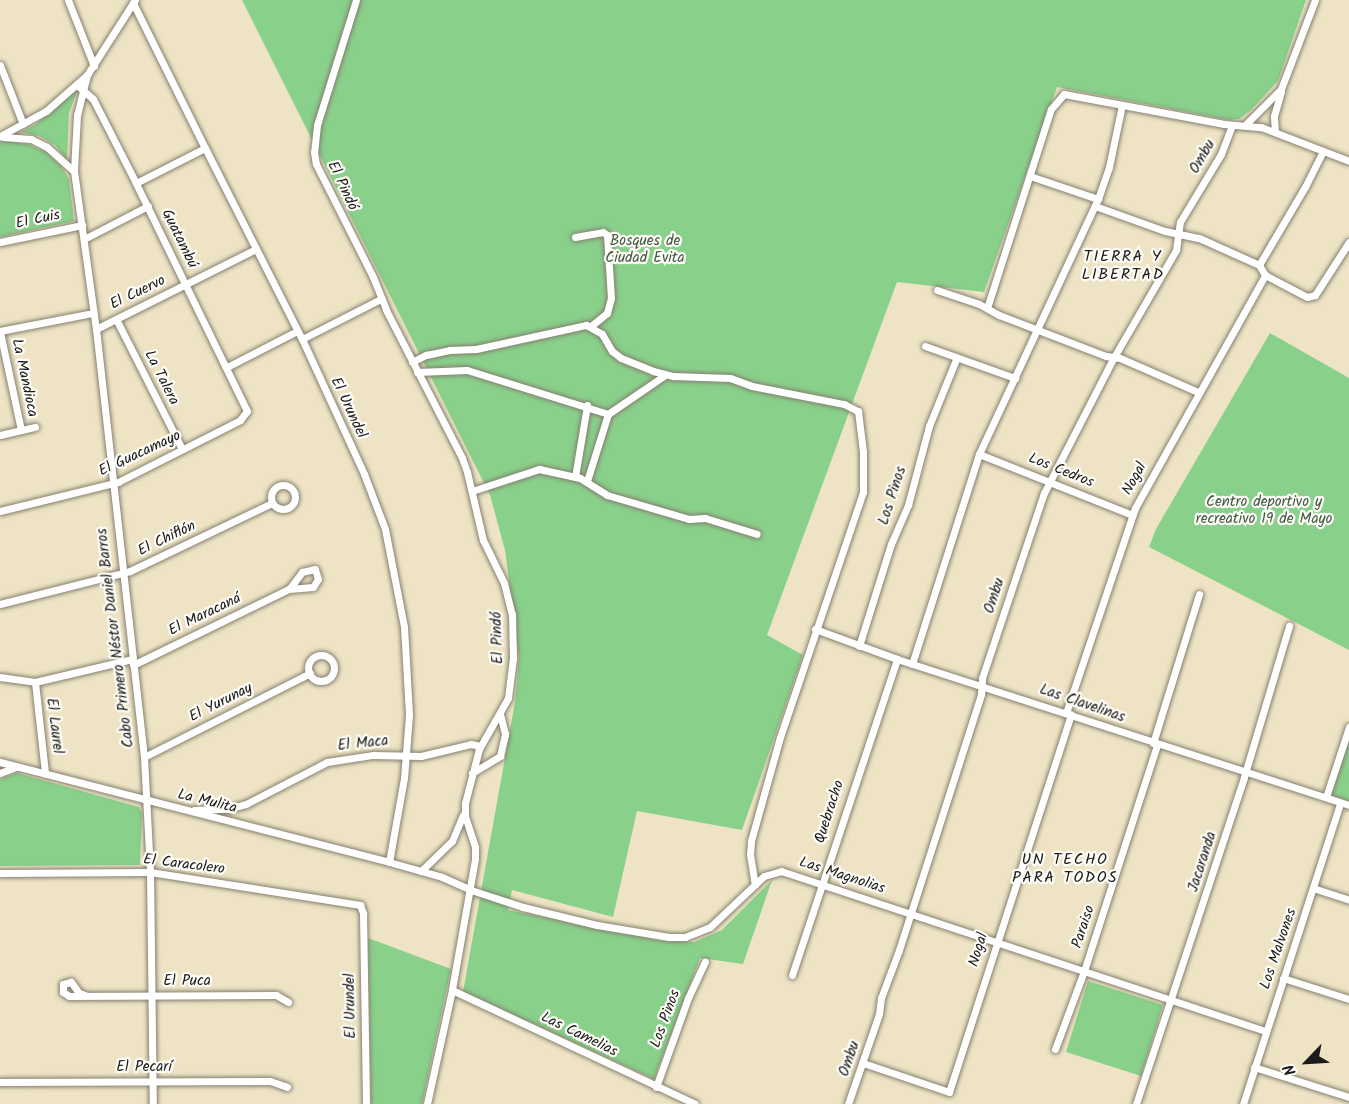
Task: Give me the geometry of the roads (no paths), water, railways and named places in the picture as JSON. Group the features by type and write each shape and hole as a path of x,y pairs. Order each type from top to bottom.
{"street":[{"path":"68,0 94,66"},
{"name":"El Pindó","path":"356,0 317,125 314,152 318,171 462,458 483,540 504,583 512,614 513,668 508,698 480,746 470,775 464,812 476,853 452,990 427,1104"},
{"path":"1275,132 1274,116 1281,89 1315,0"},
{"path":"0,136 46,111 80,87 134,1"},
{"name":"El Urundel","path":"134,1 205,148 302,339 364,474 391,550 407,659 407,754 389,862"},
{"path":"0,65 23,124"},
{"name":"Cabo Primero Néstor Daniel Barros","path":"80,87 74,171 96,329 144,757 150,872 153,1104"},
{"name":"Guatambú","path":"80,87 93,99 228,367 247,411"},
{"path":"1246,124 1281,89"},
{"path":"987,308 1052,109 1060,97 1069,94 1232,124 1246,124 1275,132 1349,161"},
{"path":"912,664 979,454 1096,203 1109,167 1122,105"},
{"name":"Ombu","path":"848,1104 1049,481 1114,357 1176,249 1180,222 1228,139 1232,124"},
{"path":"0,136 31,139 47,147 74,171"},
{"path":"136,183 205,148"},
{"path":"1259,265 1305,187 1323,150"},
{"path":"1030,176 1165,231 1199,238 1259,265 1265,275 1312,298 1349,242"},
{"path":"84,239 147,206"},
{"name":"El Cuis","path":"0,242 82,225"},
{"path":"575,237 603,232 607,235 611,298 607,313 591,326"},
{"name":"El Cuervo","path":"96,329 256,249"},
{"name":"Nogal","path":"863,1063 949,1092 1132,515 1198,392 1265,275"},
{"path":"937,290 1114,357 1198,392"},
{"path":"302,339 381,299"},
{"name":"El Cuervo","path":"0,332 93,313"},
{"name":"La Talera","path":"116,319 182,449"},
{"path":"412,362 426,355 450,350 471,350 576,326 591,326 602,334 612,351 621,358 664,375 730,378 752,386 844,404 858,411 864,452 863,492 780,737 751,841 750,854 755,885"},
{"path":"228,367 297,331"},
{"name":"La Mandioca","path":"0,332 21,430"},
{"path":"925,346 1015,378"},
{"name":"Los Pinos","path":"859,646 891,544 908,505 929,426 957,357"},
{"path":"417,372 467,370 587,405 608,414"},
{"path":"587,481 608,414 664,375"},
{"path":"576,477 587,405"},
{"name":"El Guacamayo","path":"0,511 112,484 240,420 247,411"},
{"path":"0,435 35,427"},
{"name":"Los Cedros","path":"979,454 1132,515"},
{"path":"472,491 534,469 576,477 587,481 607,495 689,519 705,518 757,534"},
{"name":"El Chiflón","path":"0,604 123,574 272,503"},
{"name":"El Maracaná","path":"35,682 133,662 289,589"},
{"name":"Paraiso","path":"1055,1049 1084,971 1199,594"},
{"name":"Jacaranda","path":"1136,1104 1173,1000 1289,626"},
{"name":"Las Clavelinas","path":"815,629 912,664 1349,805"},
{"name":"Quebracho","path":"792,975 897,659"},
{"name":"El Yurunay","path":"144,757 310,673"},
{"name":"El Laurel","path":"0,677 35,682 45,773"},
{"path":"470,775 476,768 500,756 505,734 500,714"},
{"path":"1326,797 1349,727"},
{"name":"El Maca","path":"185,810 228,809 246,804 327,762 373,755 421,756 471,744 480,746"},
{"name":"La Mulita","path":"0,762 389,862"},
{"path":"0,773 18,766"},
{"name":"Los Malvones","path":"1243,1104 1340,803"},
{"path":"421,871 452,841 460,827 464,812"},
{"name":"Las Magnolias","path":"389,862 451,880 471,890 523,907 597,925 678,938 696,934 710,927 755,885 775,871 821,883 996,940 1265,1031"},
{"name":"El Caracolero","path":"0,873 150,872 362,907"},
{"path":"1313,888 1349,900"},
{"name":"El Urundel","path":"362,907 366,1104"},
{"name":"Los Pinos","path":"656,1087 688,998 705,962"},
{"path":"1283,978 1349,999"},
{"name":"Las Camelias","path":"452,990 695,1104"},
{"name":"El Puca","path":"85,996 276,995 288,1002"},
{"path":"1254,1067 1349,1097"},
{"name":"El Pecarí","path":"0,1082 270,1081 287,1087"},
{"path":"676,1096 679,1104"}],"district":[{"name":"TIERRA Y LIBERTAD","path":"1123,266"},
{"name":"UN TECHO PARA TODOS","path":"1065,869"}],"park label":[{"name":"Bosques de Ciudad Evita","path":"645,250"},
{"name":"Centro deportivo y recreativo 19 de Mayo","path":"1264,510"}]}
